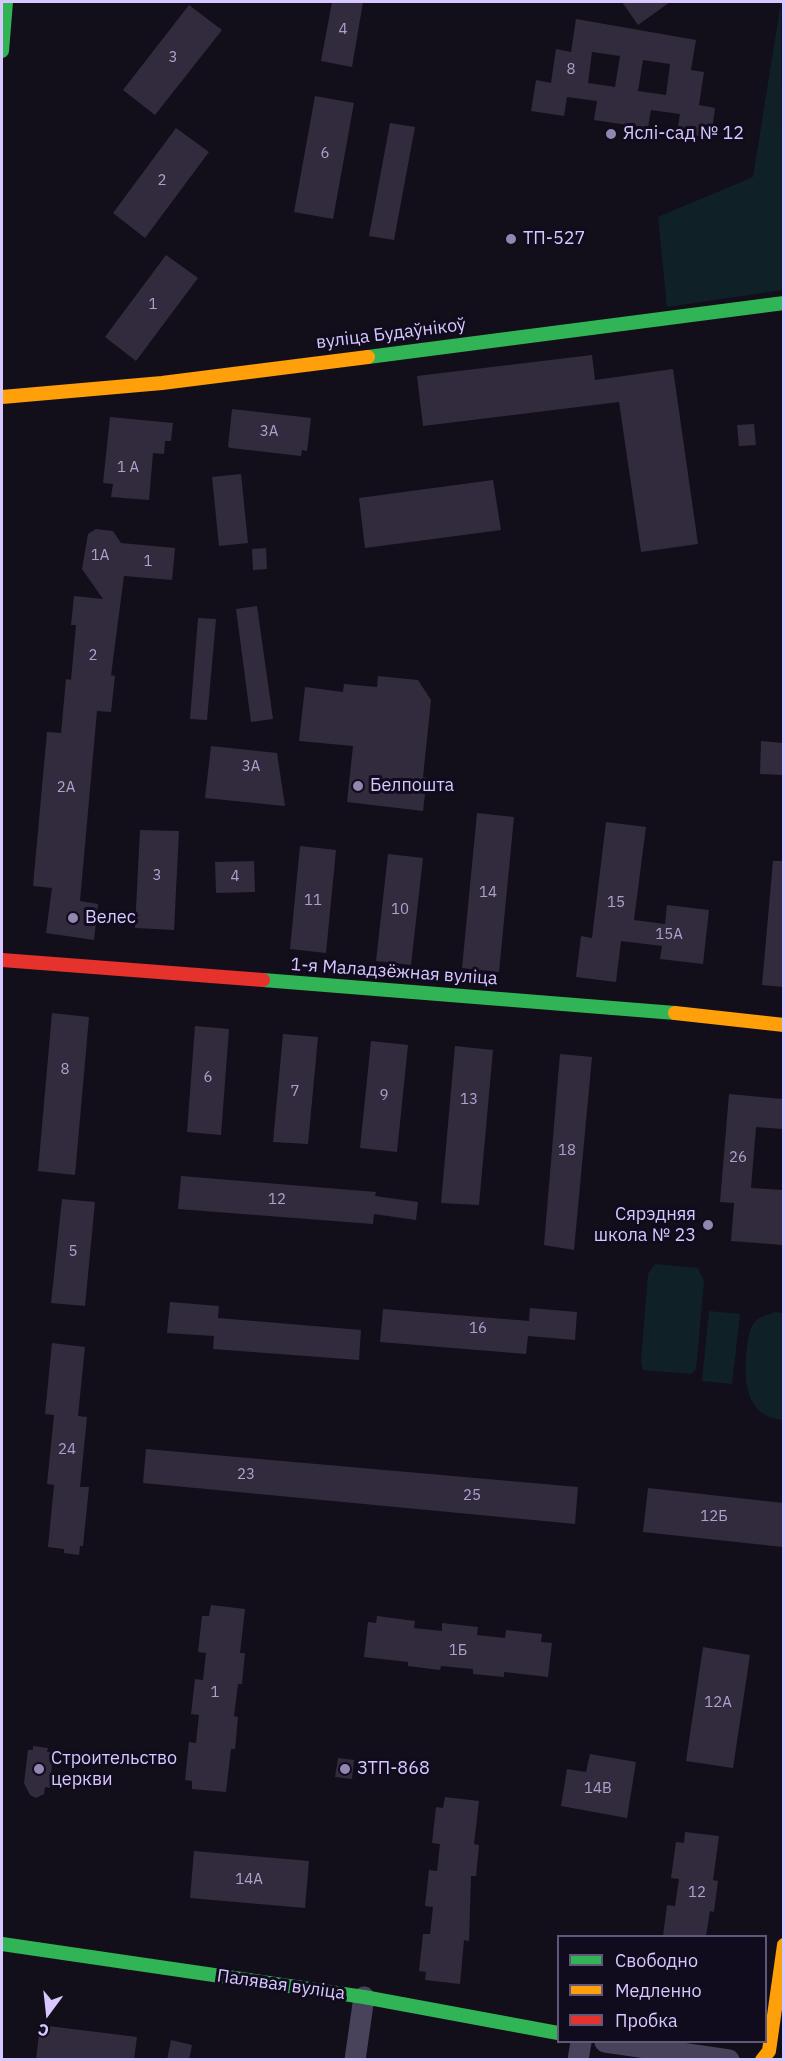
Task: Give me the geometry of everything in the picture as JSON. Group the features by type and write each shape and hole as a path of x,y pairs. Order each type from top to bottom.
{"main road":[{"path":"2,51 6,2"},
{"name":"вуліца Будаўнікоў","path":"2,397 162,383 783,303"},
{"name":"1-я Маладзёжная вуліца","path":"2,960 651,1010 783,1025"},
{"name":"Палявая вуліца","path":"2,1944 364,1997 557,2033"},
{"path":"762,2060 769,2051 783,1945"}],"street":[{"path":"355,2060 364,1997"},
{"path":"578,2060 581,2043"},
{"path":"612,2043 729,2060"}],"shaded area":[{"path":"781,2 783,290 667,307 658,217 753,177"},
{"path":"655,1264 698,1268 704,1281 696,1369 691,1374 643,1370 641,1361 648,1274"},
{"path":"709,1311 740,1314 732,1384 702,1381"},
{"path":"775,1312 783,1313 783,1420 771,1418 755,1406 747,1388 746,1377 746,1355 752,1327 758,1319"}],"building":[{"path":"332,2 363,2 352,67 321,61"},
{"path":"622,2 670,2 638,25"},
{"path":"189,5 222,30 155,115 123,90"},
{"path":"576,19 696,40 691,70 704,72 699,105 715,108 711,138 677,133 680,114 651,110 648,128 594,120 597,101 567,97 564,116 531,111 536,80 551,83 556,49 571,52","holes":["592,52 620,56 615,87 588,83","643,60 670,64 666,95 638,91"]},
{"path":"315,96 354,103 333,219 294,212"},
{"path":"390,123 415,127 394,240 369,236"},
{"path":"176,128 209,152 145,238 113,213"},
{"path":"166,255 198,278 136,361 105,337"},
{"path":"592,355 595,380 673,369 698,544 641,552 619,402 423,426 417,376"},
{"path":"232,409 311,418 307,451 302,450 301,456 228,447"},
{"path":"110,417 173,423 171,441 165,441 164,454 153,453 149,500 111,497 113,484 103,483"},
{"path":"754,424 756,445 739,446 737,425"},
{"path":"241,474 248,543 219,546 212,477"},
{"path":"493,480 501,530 365,548 359,498"},
{"path":"96,529 113,531 121,543 175,548 172,580 124,576 111,675 115,676 111,712 97,711 80,901 98,904 94,940 46,933 52,888 33,886 47,732 61,733 66,679 71,680 76,625 71,625 74,596 103,599 82,569 88,534"},
{"path":"266,548 267,569 253,570 252,549"},
{"path":"257,606 273,719 251,722 236,609"},
{"path":"198,618 216,619 207,720 190,719"},
{"path":"378,676 418,680 431,700 423,777 427,778 423,811 347,802 353,746 299,741 305,687 343,692 344,684 377,687"},
{"path":"761,741 783,743 783,775 760,774"},
{"path":"211,746 277,753 285,806 205,798"},
{"path":"477,813 514,817 499,972 462,968"},
{"path":"606,822 646,827 634,920 665,924 667,905 709,910 703,964 660,959 662,946 621,941 616,982 576,977 581,936 592,938"},
{"path":"140,830 179,831 174,930 135,928"},
{"path":"300,846 336,850 326,953 290,949"},
{"path":"388,854 423,858 411,965 376,961"},
{"path":"254,861 255,892 216,893 215,862"},
{"path":"773,861 783,861 783,987 762,985"},
{"path":"52,1013 89,1017 75,1175 38,1171"},
{"path":"195,1026 229,1029 221,1135 187,1132"},
{"path":"283,1034 318,1037 308,1144 273,1142"},
{"path":"371,1041 408,1045 397,1152 360,1148"},
{"path":"455,1046 493,1050 479,1205 441,1203"},
{"path":"560,1054 592,1057 574,1250 544,1245"},
{"path":"729,1094 783,1099 783,1129 756,1127 751,1188 783,1190 783,1245 731,1241 734,1203 720,1202"},
{"path":"181,1176 376,1192 375,1196 418,1202 416,1220 374,1214 373,1224 178,1209"},
{"path":"62,1199 95,1202 85,1306 51,1303"},
{"path":"170,1302 219,1306 218,1318 361,1330 359,1360 213,1349 214,1336 167,1333"},
{"path":"530,1308 577,1312 575,1340 528,1336 526,1354 380,1342 383,1309 529,1321"},
{"path":"52,1343 85,1347 78,1416 87,1417 80,1487 89,1487 83,1546 80,1546 79,1555 64,1553 64,1549 48,1547 54,1485 47,1484 54,1415 45,1414"},
{"path":"146,1449 578,1487 575,1524 143,1483"},
{"path":"648,1488 783,1503 783,1547 643,1532"},
{"path":"211,1605 245,1609 240,1653 245,1653 242,1684 238,1684 234,1716 238,1717 235,1749 231,1749 226,1792 192,1789 192,1781 185,1780 189,1742 196,1743 199,1715 191,1714 195,1679 203,1680 206,1653 198,1652 202,1616 209,1616"},
{"path":"377,1616 415,1621 414,1628 442,1631 442,1623 478,1627 477,1635 505,1638 506,1630 542,1634 541,1642 552,1643 548,1677 504,1672 504,1677 473,1674 473,1669 441,1666 440,1670 408,1666 408,1662 364,1657 368,1622 376,1623"},
{"path":"703,1647 750,1655 733,1768 686,1761"},
{"name":"Строительство церкви","path":"33,1746 48,1748 47,1752 53,1752 50,1788 45,1787 44,1794 36,1798 30,1795 24,1783 28,1750 33,1750"},
{"path":"590,1754 636,1762 627,1818 561,1806 567,1769 586,1772"},
{"name":"ЗТП-868","path":"338,1758 354,1760 352,1779 335,1777"},
{"path":"445,1797 479,1801 474,1844 479,1845 476,1876 471,1876 469,1941 464,1940 460,1984 425,1980 426,1972 419,1971 423,1934 430,1934 433,1907 425,1906 429,1870 437,1871 440,1844 432,1843 436,1807 443,1808"},
{"path":"685,1832 719,1836 713,1880 718,1881 714,1912 710,1911 706,1935 663,1935 667,1905 675,1906 679,1879 671,1878 676,1842 684,1843"},
{"path":"194,1851 309,1861 305,1908 190,1898"},
{"path":"40,2025 137,2037 134,2060 36,2060"},
{"path":"171,2040 192,2045 189,2060 167,2060"}],"traffic: fast":[{"path":"2,51 6,2"},
{"path":"368,357 784,303"},
{"path":"263,980 675,1013"},
{"path":"2,1944 364,1997 557,2033"}],"traffic: slow":[{"path":"2,397 162,383 368,357"},
{"path":"675,1013 784,1025"},
{"path":"762,2060 769,2051 784,1945"}],"traffic: jam":[{"path":"2,960 263,980"}],"place":[{"name":"Яслі-сад № 12","path":"611,134"},
{"name":"ТП-527","path":"511,239"},
{"name":"Белпошта","path":"358,786"},
{"name":"Велес","path":"73,918"},
{"name":"Сярэдняя школа № 23","path":"708,1225"},
{"name":"Строительство церкви","path":"39,1769"},
{"name":"ЗТП-868","path":"345,1769"}]}
